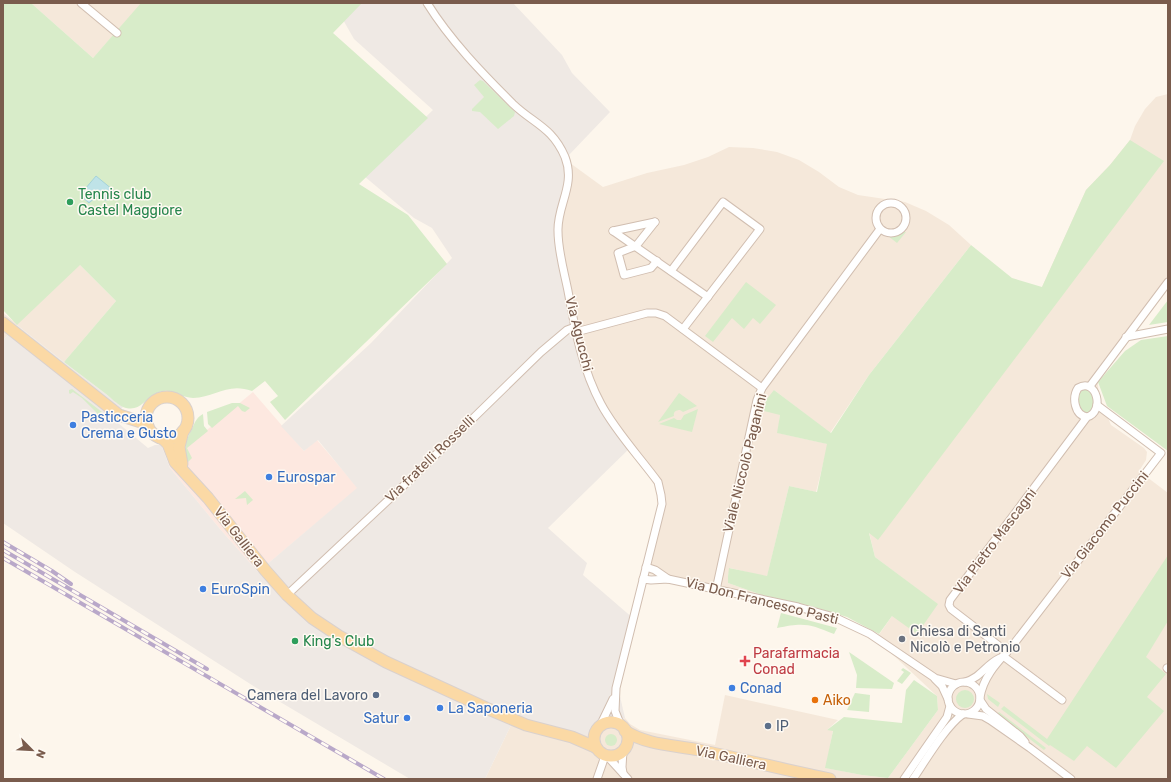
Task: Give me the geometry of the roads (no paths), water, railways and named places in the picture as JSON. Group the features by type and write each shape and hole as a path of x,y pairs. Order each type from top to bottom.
{"main road":[{"path":"5,328 112,408 119,415 141,422 148,426"},
{"path":"164,398 172,398 180,402 186,410 188,419 183,431 171,438 162,438 152,432 148,426 146,417 149,408 155,401 164,398"},
{"path":"112,408 128,413 149,408"},
{"name":"Via Galliera","path":"183,431 179,447 185,471"},
{"name":"Via Galliera","path":"162,438 168,444 175,462 185,471 208,498 265,570 287,595 312,618 339,636 386,662 504,716 526,725 572,737 595,747"},
{"path":"572,737 586,734 600,726 608,722 613,722 623,728 628,739 624,750 617,756 606,756 600,753 595,747 593,738 600,726"},
{"name":"Via Galliera","path":"623,728 640,738 656,743 698,750 830,779"},
{"name":"Via Galliera","path":"624,750 656,743"}],"street":[{"path":"81,3 117,33"},
{"name":"Via Agucchi","path":"426,3 462,50 496,88 518,109 546,129 558,142 566,159 568,173 568,189 561,211 558,229 559,249 584,363 601,404 624,439 658,482 660,488 662,504 627,641 615,695"},
{"path":"671,271 723,202 760,229 683,329"},
{"path":"889,202 899,205 903,209 906,216 905,225 902,229 892,234 880,229 875,220 876,214 880,207 889,202"},
{"path":"657,261 651,268 624,275 618,253 636,246 655,222 613,231 636,246 708,296"},
{"name":"Viale Niccolò Paganini","path":"716,590 757,400 762,388 880,229"},
{"path":"1090,386 1168,282"},
{"name":"Via fratelli Rosselli","path":"287,595 416,474 541,352 564,333 647,313 656,313 666,316 762,388"},
{"path":"1126,337 1156,330 1168,329"},
{"path":"1087,417 1078,412 1075,394 1080,387 1086,385 1090,386 1096,393 1097,405"},
{"name":"Via Pietro Mascagni","path":"1004,656 948,605 950,600 1087,417 1094,413 1097,405"},
{"name":"Via Giacomo Puccini","path":"980,699 984,681 1160,453 1097,405"},
{"name":"Via Don Francesco Pasti","path":"646,567 655,570 668,578 716,590 798,607 850,623 870,634 935,678 942,686 948,699"},
{"name":"Via Don Francesco Pasti","path":"643,579 651,580 668,578"},
{"path":"1004,656 1062,700"},
{"name":"Via Giacomo Puccini","path":"965,682 978,677 992,662 1004,656"},
{"name":"Via Don Francesco Pasti","path":"935,678 956,684"},
{"path":"908,778 948,717 950,706 948,699 949,692 956,684 965,682 974,686 986,709 1020,736 1030,748"},
{"path":"600,726 615,695"},
{"path":"615,695 615,711 623,728"},
{"path":"908,778 956,720 977,707 980,699"},
{"path":"950,706 956,712 983,716 1030,748 1071,779"},
{"path":"624,750 622,767 626,776"},
{"path":"597,779 606,756 626,776"}],"water":[{"path":"96,176 118,194 114,199 105,200 98,195 89,203 80,195"}],"railway":[{"path":"3,542 71,584"},
{"path":"3,550 207,669"},
{"path":"3,558 384,779"}],"place":[{"name":"Tennis club Castel Maggiore","path":"70,202"},
{"name":"Pasticceria Crema e Gusto","path":"73,425"},
{"name":"Eurospar","path":"269,477"},
{"name":"EuroSpin","path":"203,589"},
{"name":"Chiesa di Santi Nicolò e Petronio","path":"902,639"},
{"name":"King's Club","path":"295,641"},
{"name":"Parafarmacia Conad","path":"745,661"},
{"name":"Conad","path":"732,688"},
{"name":"Camera del Lavoro","path":"376,695"},
{"name":"Aiko","path":"815,700"},
{"name":"La Saponeria","path":"440,708"},
{"name":"Satur","path":"407,718"},
{"name":"IP","path":"768,726"}]}
